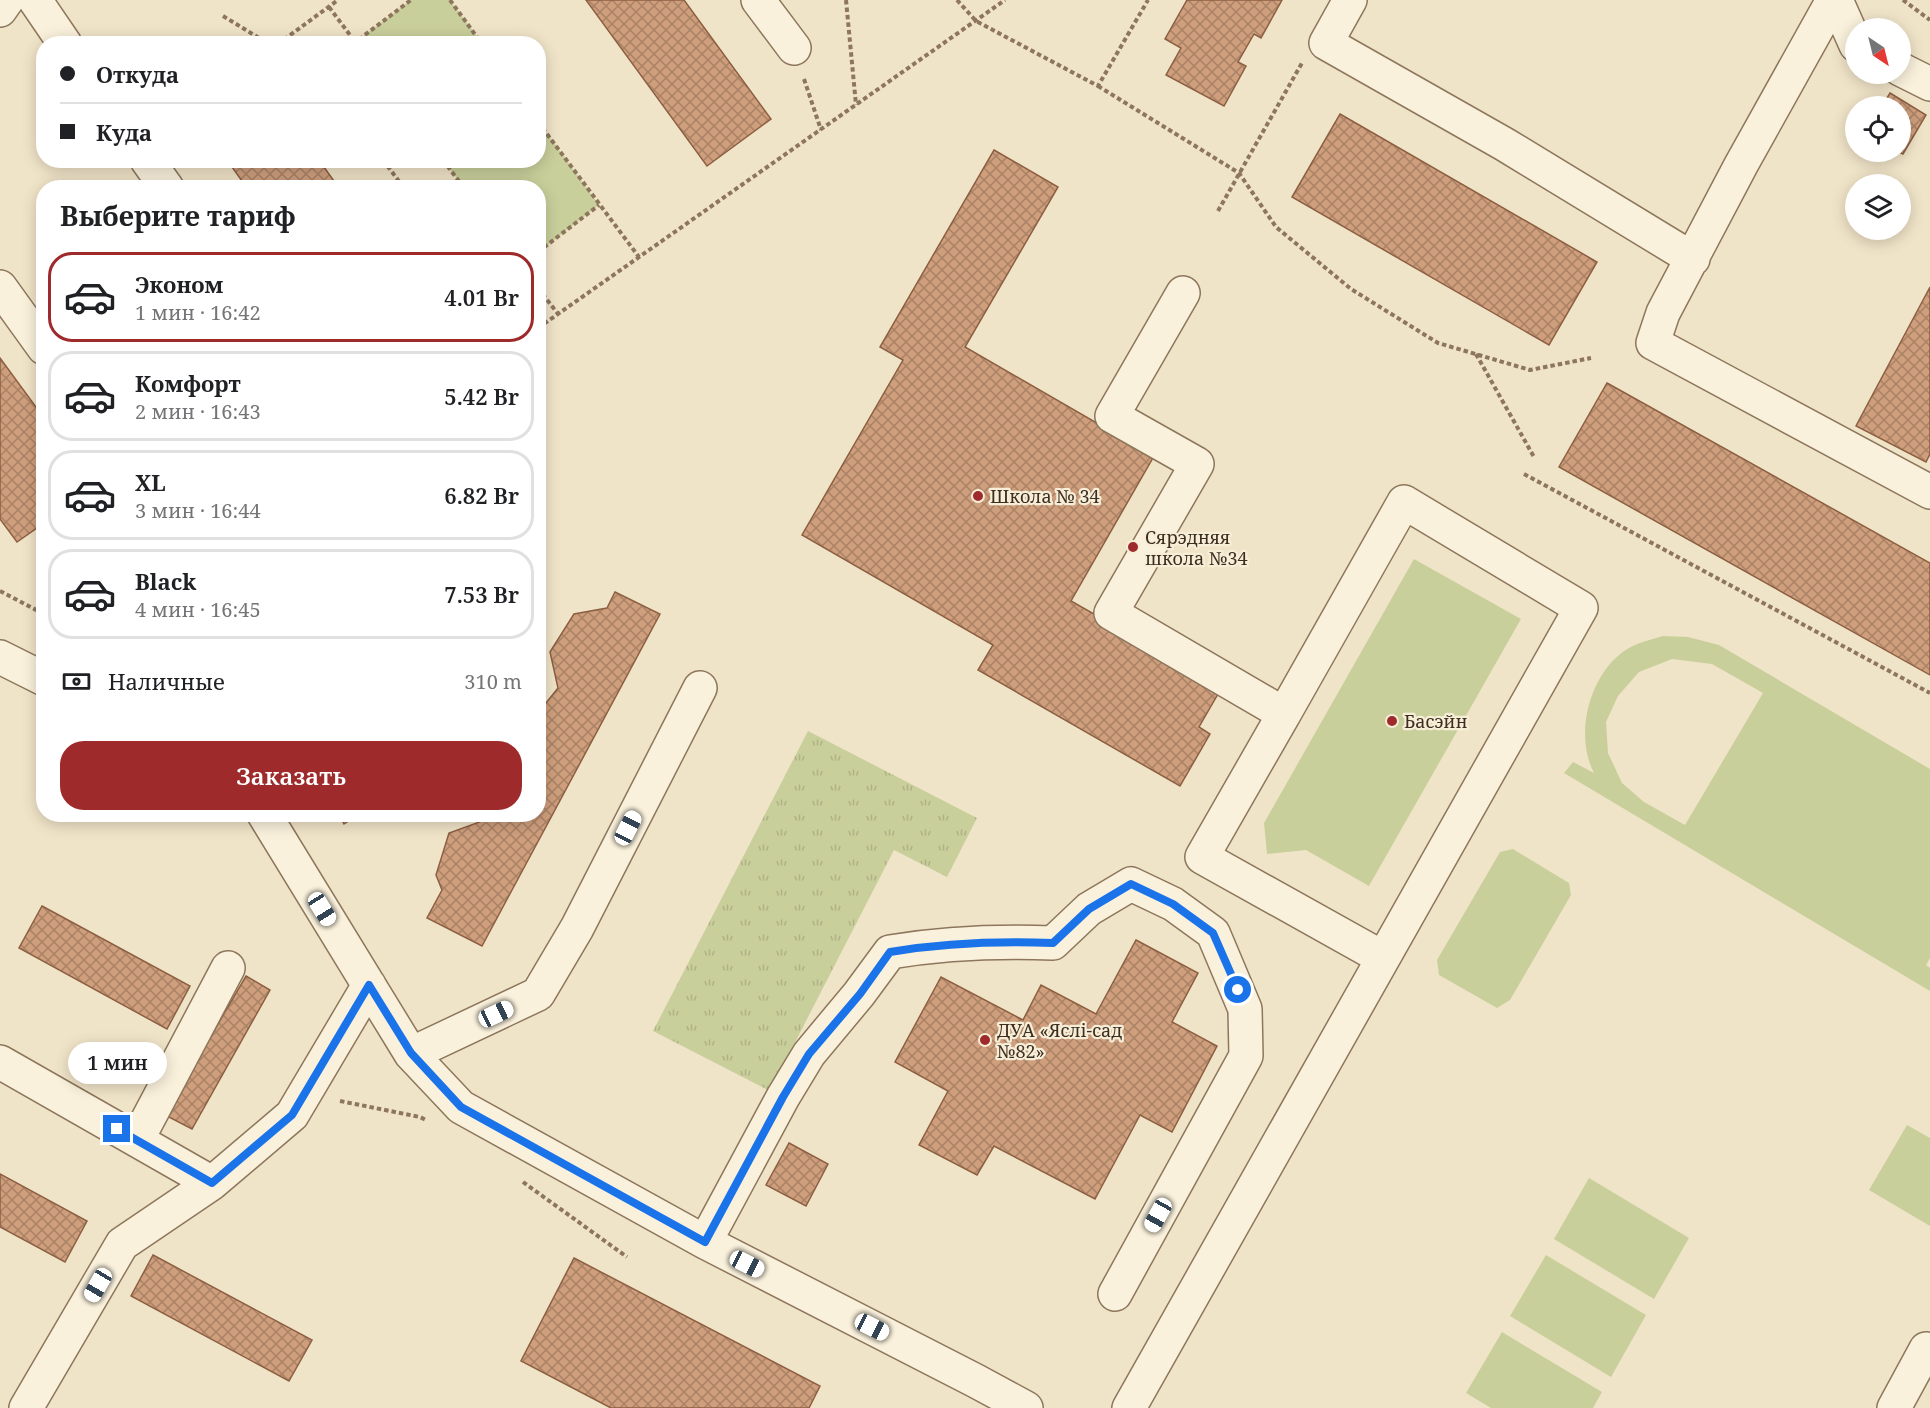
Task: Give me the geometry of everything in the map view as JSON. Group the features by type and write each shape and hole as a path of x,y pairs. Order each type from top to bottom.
{"lane":[{"path":"0,10 7,0"},
{"path":"35,0 60,36"},
{"path":"758,0 794,48"},
{"path":"1350,0 1326,43 1504,144 1693,258"},
{"path":"1835,0 1741,165 1663,313 1653,343 1930,492"},
{"path":"1835,0 1845,21"},
{"path":"1911,74 1930,84"},
{"path":"0,287 36,337"},
{"path":"1183,293 1112,416 1197,464 1111,613 1284,714"},
{"path":"1129,1408 1581,608 1404,502 1202,856 1383,958"},
{"path":"0,657 36,675"},
{"path":"411,1053 538,994 577,928 700,688"},
{"path":"269,822 411,1053 461,1107 705,1242 1026,1408"},
{"path":"705,1242 783,1097 809,1054 860,994 890,952 932,945 1003,942 1053,943 1089,909 1131,884 1173,904 1213,933 1245,1009 1246,1056 1115,1294"},
{"path":"137,1140 228,968"},
{"path":"26,1408 122,1244 212,1183 292,1115 369,985"},
{"path":"0,1062 212,1183"},
{"path":"1894,1408 1926,1349"}],"path":[{"path":"289,36 338,0"},
{"path":"364,36 411,0"},
{"path":"450,0 476,36"},
{"path":"846,0 856,105"},
{"path":"957,0 976,21 1098,86 1239,173 1276,227 1351,289 1438,343 1530,370 1591,358"},
{"path":"546,322 1005,0"},
{"path":"1098,86 1148,0"},
{"path":"1904,0 1930,20"},
{"path":"329,7 350,36"},
{"path":"223,16 256,36"},
{"path":"794,48 821,130"},
{"path":"1218,211 1303,61"},
{"path":"546,133 639,257"},
{"path":"546,246 599,205"},
{"path":"546,298 558,314"},
{"path":"1476,354 1534,457"},
{"path":"1524,474 1930,693"},
{"path":"0,591 36,610"},
{"path":"304,1094 420,1117 430,1123"},
{"path":"519,1180 627,1257"}],"green space":[{"path":"411,0 450,0 477,36 363,36"},
{"path":"546,132 599,205 546,247 546,180 458,180 449,168 546,168"},
{"name":"Басэйн","path":"1414,559 1521,619 1369,886 1306,850 1267,854 1264,823"},
{"path":"1663,636 1688,637 1719,645 1930,769 1930,958 1926,965 1930,968 1930,991 1564,773 1573,762 1594,773 1588,758 1585,724 1588,707 1602,675 1624,651","holes":["1672,659 1712,664 1763,693 1685,825 1644,802 1622,783 1608,753 1606,722 1618,696 1639,672"]},
{"path":"808,731 977,818 947,877 894,850 770,1091 653,1031"},
{"path":"1513,849 1569,883 1571,895 1510,1000 1497,1008 1439,975 1437,960 1500,852"},
{"path":"1907,1125 1930,1138 1930,1226 1869,1190"},
{"path":"1589,1178 1689,1238 1654,1299 1554,1239"},
{"path":"1546,1255 1646,1315 1611,1377 1510,1316"},
{"path":"1502,1332 1602,1392 1593,1408 1491,1408 1466,1393"}],"building":[{"path":"586,0 684,0 771,119 707,166"},
{"path":"1187,0 1282,0 1261,38 1254,34 1238,62 1246,66 1224,106 1166,75 1181,48 1165,39"},
{"path":"1911,106 1926,115 1911,140"},
{"path":"1340,114 1597,262 1549,345 1292,197"},
{"name":"Школа № 34","path":"994,150 1058,187 965,347 1154,456 1071,601 1222,687 1199,727 1210,734 1180,786 978,670 993,645 802,535 903,360 880,347"},
{"path":"233,168 325,168 333,180 241,180"},
{"path":"1930,287 1930,454 1926,462 1856,426"},
{"path":"0,358 36,407 36,529 17,542 0,519"},
{"path":"1607,383 1930,563 1930,675 1559,467"},
{"path":"615,592 660,614 482,946 427,918 442,890 436,875 449,833 480,822 546,822 546,703 558,688 550,652 574,614 607,608"},
{"path":"42,906 190,986 167,1029 19,948"},
{"name":"ДУА «Яслі-сад №82»","path":"1136,940 1198,973 1172,1022 1217,1046 1172,1132 1140,1115 1095,1199 994,1146 977,1175 919,1145 948,1091 895,1062 941,977 1023,1020 1041,985 1096,1014"},
{"path":"246,976 270,990 192,1129 165,1115"},
{"path":"789,1143 828,1164 806,1206 766,1185"},
{"path":"0,1174 87,1221 65,1262 0,1227"},
{"path":"153,1255 312,1340 289,1381 131,1296"},
{"path":"574,1258 820,1386 809,1408 611,1408 521,1361"}],"place":[{"name":"Школа № 34","path":"978,496"},
{"name":"Сярэдняя школа №34","path":"1133,547"},
{"name":"Басэйн","path":"1392,721"},
{"name":"ДУА «Яслі-сад №82»","path":"985,1040"}],"route":[{"path":"117,1129 212,1183 292,1115 369,985 411,1053 461,1107 705,1242 783,1097 809,1054 860,994 890,952 932,945 1003,942 1053,943 1089,909 1131,884 1173,904 1213,933 1238,990"}]}
